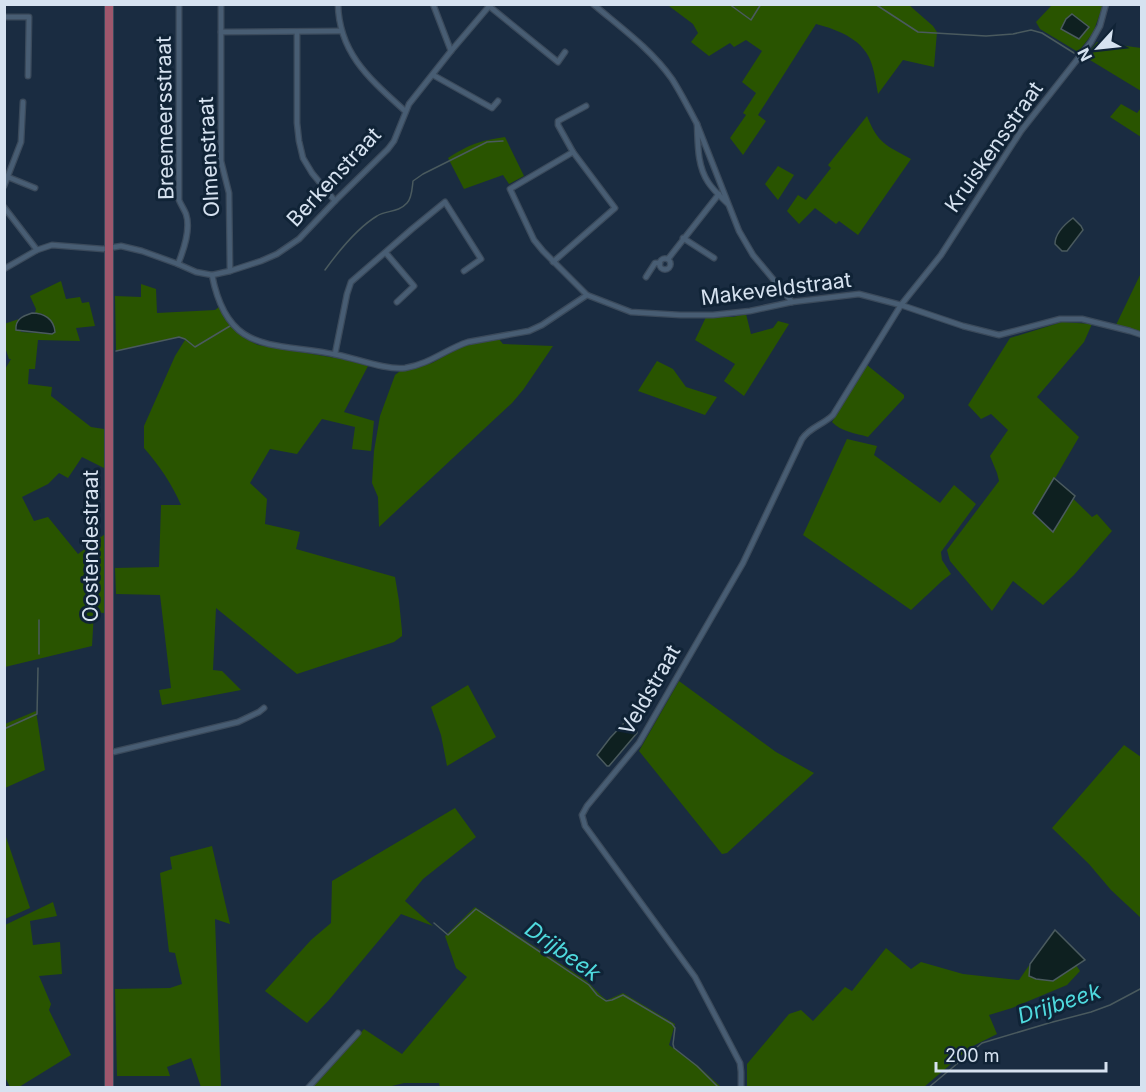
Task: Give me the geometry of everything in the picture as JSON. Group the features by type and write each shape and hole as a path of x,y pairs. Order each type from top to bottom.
{"main road":[{"name":"Oostendestraat","path":"109,4 109,1088"}],"street":[{"name":"Breemeersstraat","path":"178,264 187,237 186,214 179,200 179,4"},
{"name":"Olmenstraat","path":"221,4 221,161 229,193 230,272"},
{"path":"338,4 341,31 351,55 378,87 405,111"},
{"path":"433,4 451,51"},
{"path":"593,4 660,64 679,90 697,124 739,231 753,255 792,302"},
{"name":"Kruiskensstraat","path":"901,305 941,255 1021,131 1091,42 1100,26 1106,4"},
{"path":"490,5 558,62 565,52"},
{"name":"Berkenstraat","path":"212,275 230,272 261,261 277,254 299,239 388,149 394,141 405,111 416,95 490,5"},
{"path":"4,17 29,17 28,76"},
{"path":"221,32 341,31"},
{"path":"297,32 299,141 303,158 335,201"},
{"path":"433,75 492,108 498,101"},
{"path":"4,186 21,142 23,102"},
{"path":"553,262 615,208 573,152 558,125 558,121 586,106"},
{"path":"697,124 701,166 710,184 728,204"},
{"path":"4,269 37,250 52,245 109,249 121,246 142,251 196,272 212,275 215,289 228,318 238,330 260,342 335,354 393,369 414,366 433,360 468,342 529,331 542,326 587,295 534,240 510,189 573,152"},
{"path":"8,177 35,188"},
{"path":"646,277 655,264 660,263 664,258 668,259 719,194"},
{"path":"335,354 351,282 445,202 481,259 464,271"},
{"path":"4,207 37,250"},
{"path":"683,238 714,258"},
{"path":"386,253 414,286 397,302"},
{"path":"660,263 661,268 668,269 671,264 668,259"},
{"name":"Makeveldstraat","path":"587,295 631,312 713,315 859,294 999,335 1060,319 1082,319 1142,336"},
{"name":"Veldstraat","path":"741,1088 740,1063 700,985 585,826 582,815 639,743 743,563 802,439 809,430 833,415 901,305"},
{"path":"109,753 238,722 264,708"},
{"path":"308,1088 358,1033"}],"green space":[{"path":"670,4 909,5 937,32 934,67 903,60 878,94 872,65 864,49 850,37 816,24 758,115 766,121 743,155 730,138 746,115 743,113 756,93 742,82 762,51 746,40 734,47 730,43 709,56 691,42 698,33 693,24 669,6"},
{"path":"1052,5 1103,5 1093,33 1078,52 1040,29 1036,22"},
{"path":"1097,42 1141,48 1141,91 1085,57"},
{"path":"1121,104 1137,113 1141,108 1141,137 1110,117"},
{"path":"867,116 875,133 884,143 911,159 858,235 839,221 836,224 815,208 799,224 787,211 798,195 806,200 831,168 828,165"},
{"path":"505,137 524,176 509,184 503,175 464,189 448,158 475,144"},
{"path":"778,166 794,175 778,200 765,184"},
{"path":"1141,273 1141,333 1116,325"},
{"path":"61,281 66,299 80,297 82,303 89,302 95,326 76,328 80,341 38,340 35,369 29,369 28,384 52,387 51,396 91,427 104,429 104,468 82,457 68,478 59,473 48,484 22,497 34,521 48,517 78,554 105,534 104,613 94,612 92,646 5,667 4,371 11,359 5,347 4,324 19,319 21,332 52,334 55,332 43,314 35,313 36,309 30,296"},
{"path":"141,284 156,289 157,313 215,310 219,307 235,330 258,345 342,359 368,366 344,412 374,421 371,451 352,449 355,427 322,419 297,454 270,449 250,483 267,499 265,524 300,532 296,549 395,577 402,636 394,642 297,674 216,608 213,670 222,671 241,690 162,705 159,690 171,688 160,595 116,594 115,568 159,567 161,505 181,505 165,475 144,448 144,426 175,356 185,340 179,337 116,351 115,296 141,297"},
{"path":"746,314 751,334 773,328 778,321 789,324 744,396 724,381 735,364 695,340 706,317 733,317"},
{"path":"1062,322 1092,324 1084,342 1037,397 1079,437 1054,480 1092,517 1097,514 1112,531 1074,575 1043,605 1013,581 992,611 950,561 947,550 999,481 990,456 1008,430 991,414 981,419 968,405 1010,338"},
{"path":"499,339 503,344 553,346 512,403 379,527 378,497 372,483 374,451 380,416 395,375 400,371 432,363 461,347"},
{"path":"657,361 673,369 686,387 717,397 705,415 638,391"},
{"path":"867,365 904,395 904,398 868,437 844,430 832,422"},
{"path":"847,439 877,446 874,455 940,503 954,485 976,504 941,552 942,560 951,574 911,610 803,535"},
{"path":"679,681 776,752 814,773 727,853 722,854 639,751"},
{"path":"468,685 496,737 447,766 441,735 431,707"},
{"path":"36,711 45,770 5,788 5,724"},
{"path":"1124,745 1141,757 1141,918 1052,828"},
{"path":"455,808 476,837 423,879 405,901 433,926 401,914 307,1023 265,991 311,940 331,923 332,881"},
{"path":"5,834 30,908 4,919"},
{"path":"212,846 230,924 215,919 221,1087 201,1087 191,1058 167,1067 170,1076 117,1076 115,989 170,988 182,984 175,953 169,952 160,873 172,869 170,857"},
{"path":"53,902 57,916 30,921 33,945 60,942 62,974 39,976 51,1004 49,1010 71,1055 19,1087 10,1087 4,1079 5,925"},
{"path":"475,907 585,980 607,1000 623,993 675,1024 669,1045 697,1065 721,1087 440,1088 439,1083 404,1083 388,1087 311,1088 364,1029 402,1054 467,977 456,968 445,936"},
{"path":"886,948 911,969 921,962 963,974 1019,980 1030,964 1029,972 1053,981 1076,965 1080,971 1067,985 989,1015 997,1034 971,1047 924,1087 747,1088 747,1064 789,1014 801,1010 813,1021 845,987 852,991"}],"shaded area":[{"path":"1072,14 1089,27 1079,39 1061,29 1066,19"},
{"path":"1073,218 1083,230 1067,251 1062,251 1055,244 1055,240 1061,229"},
{"path":"32,313 48,318 55,332 52,334 16,330 18,321"},
{"path":"1054,478 1075,496 1053,532 1033,513"},
{"path":"627,721 637,730 637,733 607,766 597,755"},
{"path":"1055,930 1085,960 1053,981 1029,976 1030,964"}],"waterway":[{"path":"729,4 751,20 761,4"},
{"path":"839,4 850,4"},
{"path":"875,4 918,32 986,36 1031,30 1042,33 1074,53"},
{"path":"325,270 362,227 377,216 400,208 409,201 413,181 487,142 503,141"},
{"path":"116,351 179,337 195,347 230,326"},
{"path":"39,620 39,654"},
{"path":"4,729 37,714 38,668"},
{"name":"Drijbeek","path":"434,923 448,935 476,909 589,985 606,1001 623,995 672,1024 675,1028 674,1048 697,1066 719,1088"},
{"name":"Drijbeek","path":"928,1088 982,1043 1091,1012 1142,988"}]}
